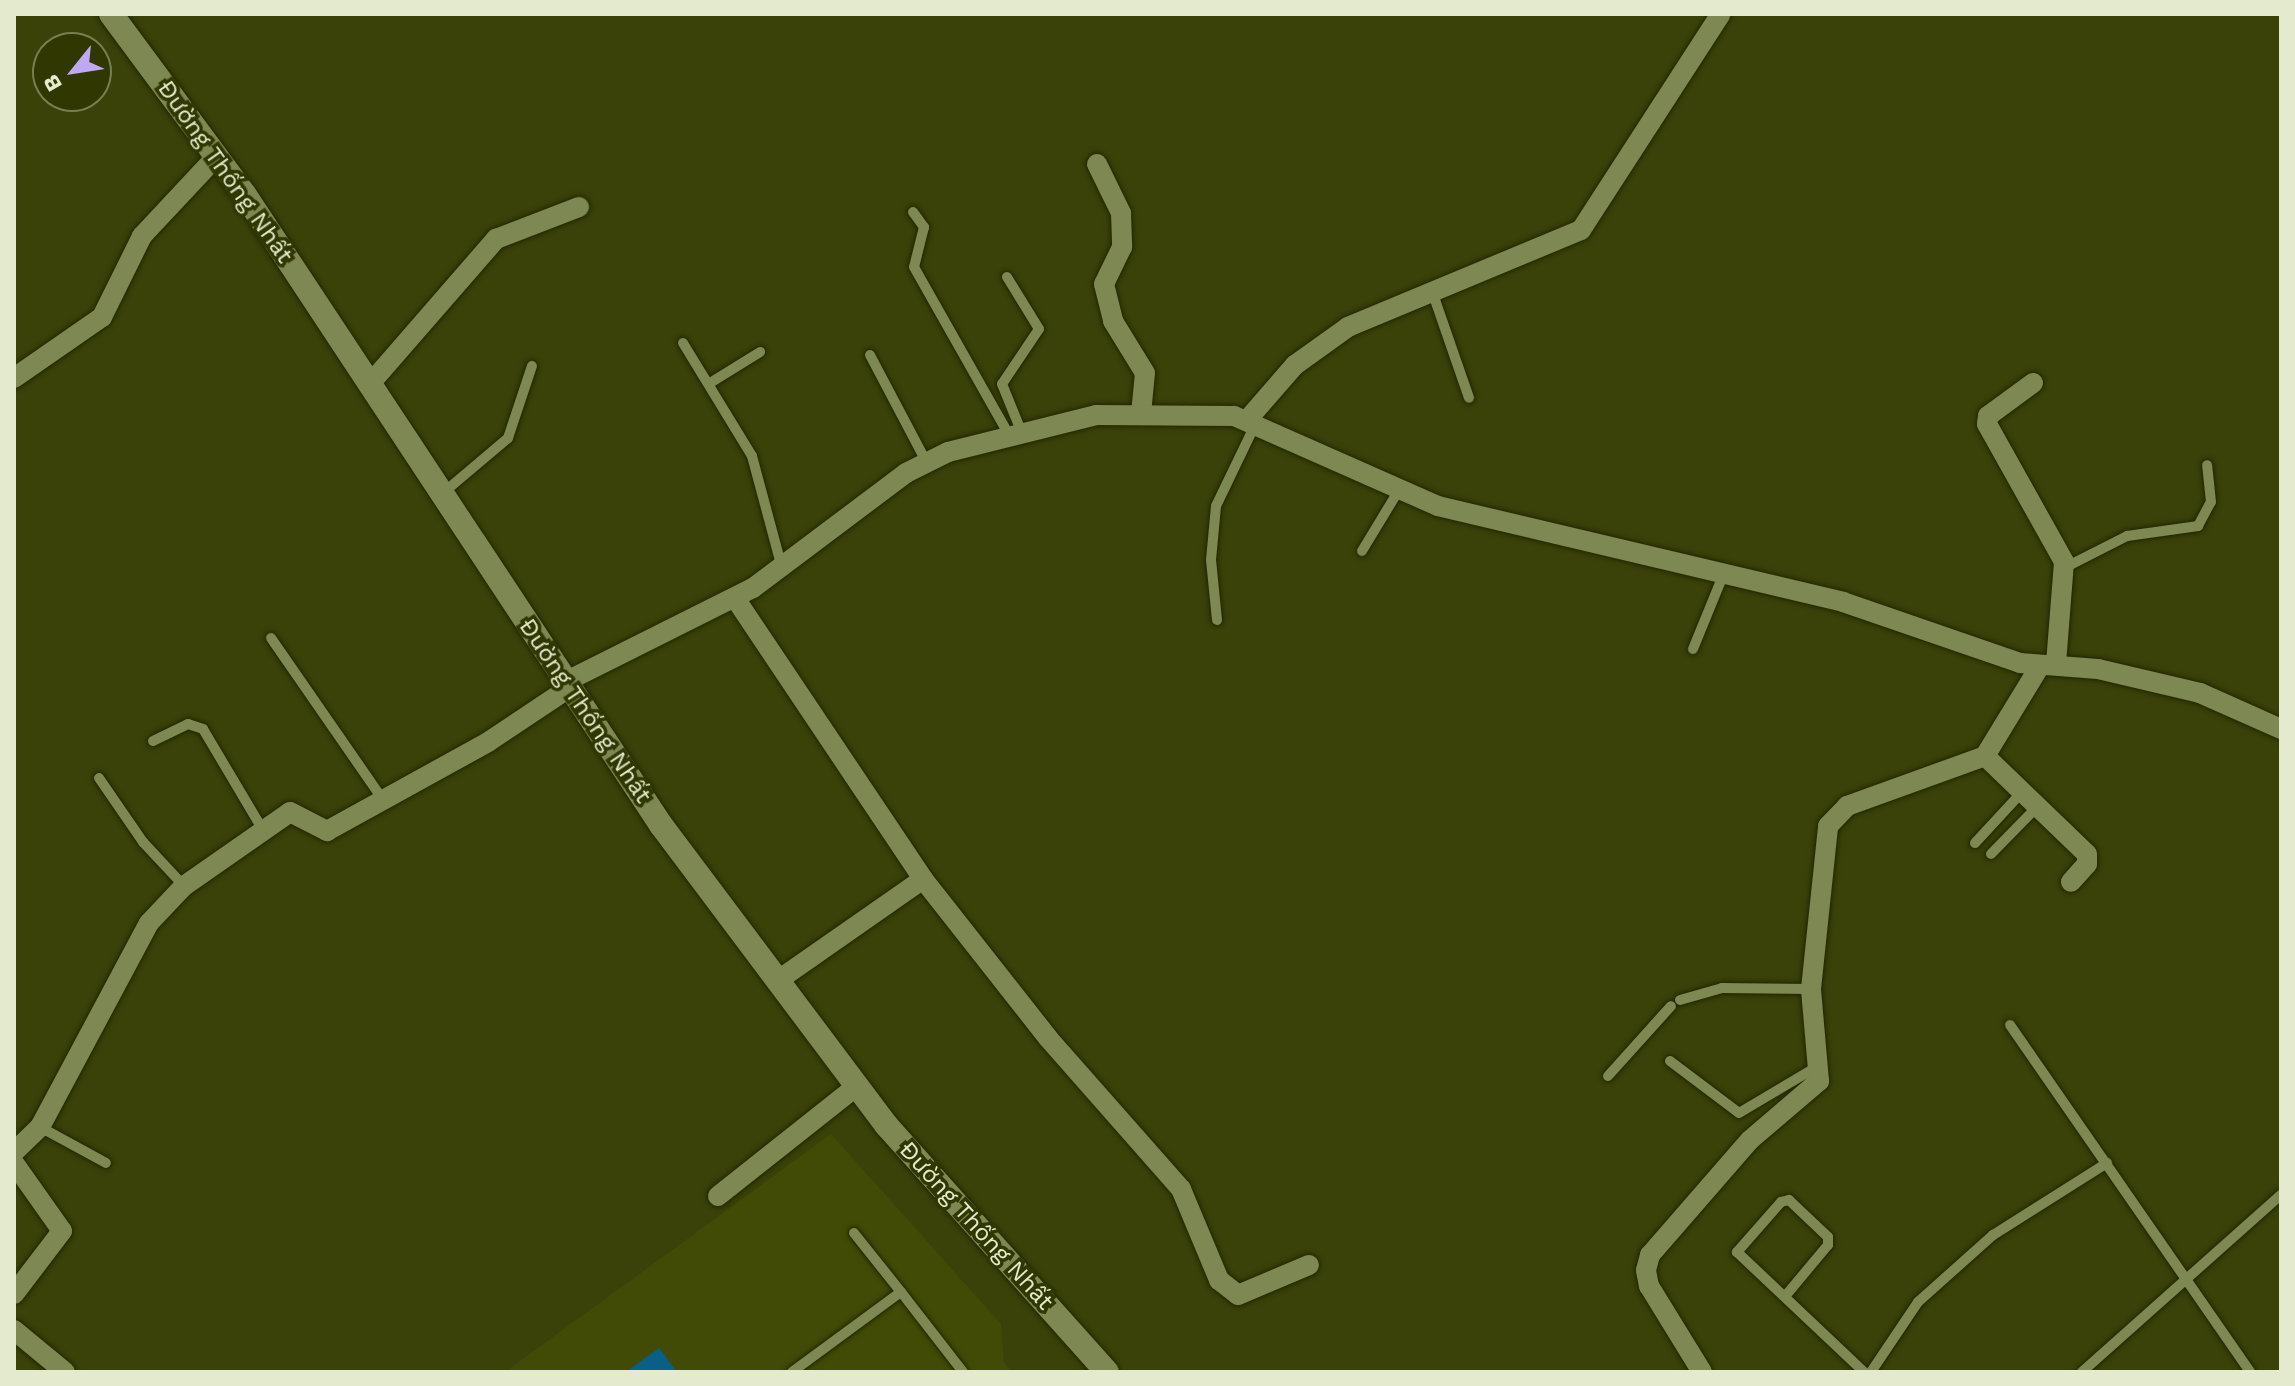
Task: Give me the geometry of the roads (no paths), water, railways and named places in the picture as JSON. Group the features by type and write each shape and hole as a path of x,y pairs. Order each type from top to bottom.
{"street":[{"name":"Đường Thống Nhất","path":"111,14 216,157 567,685 777,981 857,1086 1095,1368"},
{"path":"1252,421 1319,345 1432,291 1581,230 1721,14"},
{"path":"14,378 102,317 142,236 216,157"},
{"path":"1097,164 1121,213 1122,247 1104,284 1113,321 1145,373 1141,414"},
{"path":"369,385 496,239 579,207"},
{"path":"1702,1372 1649,1286 1650,1255 1765,1123 1815,1089 1820,1064 1811,989 1834,814 1985,756 2048,665 2064,568 1987,424 1988,416 2033,383"},
{"path":"14,1152 40,1127 104,997 149,923 184,886 263,830 294,812 323,832 383,800 567,685 735,598 782,568 926,461 1016,434 1096,415 1141,414 1252,421 1438,506 1722,578 1843,602 2048,665 2200,693 2281,729"},
{"path":"735,598 923,879 1048,1038 1181,1189 1228,1291 1238,1295 1309,1265"},
{"path":"1985,756 2087,854 2087,864 2071,882"},
{"path":"777,981 923,879"},
{"path":"718,1196 857,1086"},
{"path":"14,1163 62,1231 14,1294"},
{"path":"14,1330 65,1372"}],"lane":[{"path":"913,212 924,227 914,267 1016,434"},
{"path":"1007,277 1039,329 1002,384 1016,434"},
{"path":"1432,291 1469,398"},
{"path":"683,343 752,456 782,568"},
{"path":"710,383 760,352"},
{"path":"870,355 926,461"},
{"path":"441,495 508,438 532,366"},
{"path":"1217,620 1211,560 1216,506 1252,421"},
{"path":"2064,568 2127,536 2198,526 2211,502 2207,465"},
{"path":"1362,551 1399,490"},
{"path":"1693,649 1722,578"},
{"path":"271,638 383,800"},
{"path":"153,741 188,724 203,729 263,830"},
{"path":"99,778 143,842 184,886"},
{"path":"1975,843 2022,792"},
{"path":"1991,854 2037,807"},
{"path":"1608,1076 1676,1003 1722,988 1811,989"},
{"path":"2010,1025 2250,1372"},
{"path":"1670,1061 1739,1113 1820,1064"},
{"path":"40,1127 106,1163"},
{"path":"1871,1372 1918,1302 1982,1245 2107,1163"},
{"path":"2082,1372 2188,1281 2281,1195"},
{"path":"1787,1294 1828,1245 1828,1237 1789,1200 1781,1202 1737,1252 1787,1294 1864,1372"},
{"path":"854,1233 963,1372"},
{"path":"792,1372 901,1292"}]}
